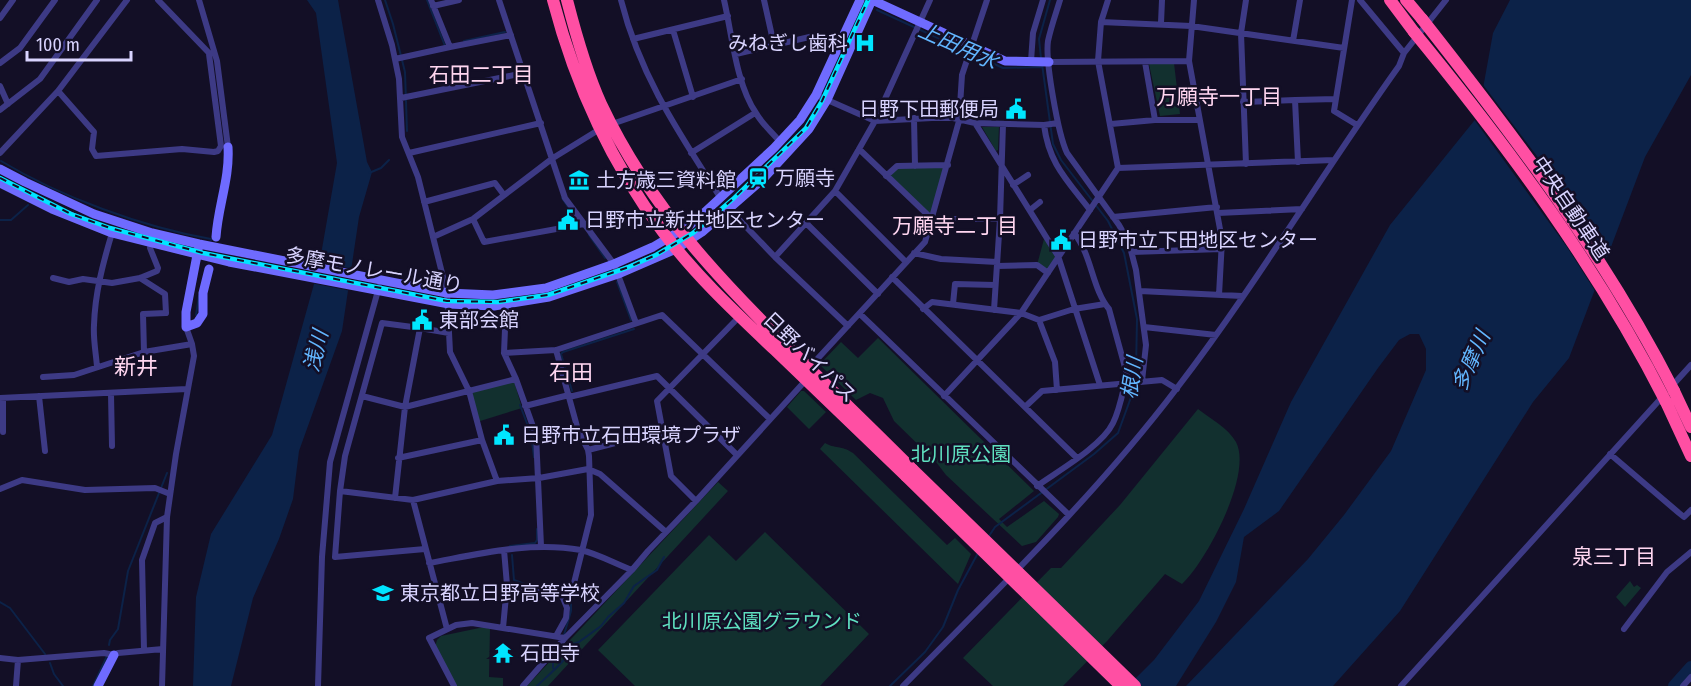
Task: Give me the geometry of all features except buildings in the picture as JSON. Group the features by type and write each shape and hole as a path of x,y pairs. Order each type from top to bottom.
{"highway":[{"name":"日野バイパス","path":"554,0 571,61 589,106 684,237 808,374 1135,686"},
{"name":"日野バイパス","path":"567,0 606,127 640,199 672,244 701,278 739,317 808,374"},
{"name":"中央自動車道","path":"1390,0 1500,139 1608,297 1644,358 1691,456"},
{"name":"中央自動車道","path":"1406,0 1488,103 1568,213 1631,311 1691,427"},
{"name":"日野バイパス","path":"909,472 1121,686"}],"main road":[{"name":"多摩モノレール通り","path":"684,237 720,197 780,142 800,120 816,94 860,0"},
{"name":"多摩モノレール通り","path":"0,183 51,209 112,233 229,262 449,304 506,305 549,297 618,274 729,209 787,155 809,129 827,100 872,0"},
{"path":"872,0 918,26 971,50 1005,61 1049,62"},
{"path":"216,237 220,204 227,178 228,147"},
{"name":"多摩モノレール通り","path":"0,169 25,183 94,214 143,230 231,251 447,293 481,295 546,288 672,244"},
{"path":"199,244 186,312 186,327 201,319 203,314 203,293 209,269"},
{"path":"98,686 114,655"}],"street":[{"path":"0,18 13,0"},
{"path":"0,63 20,48 55,0"},
{"path":"0,110 40,79 98,0"},
{"path":"0,153 58,91 127,0"},
{"path":"158,0 217,61"},
{"path":"200,0 217,61 228,147"},
{"path":"378,0 399,58 405,97 402,136 418,177 447,293 450,352 470,391 482,440 497,481"},
{"path":"450,47 432,3 459,0"},
{"path":"499,0 565,198 614,264 636,323"},
{"path":"621,0 633,39 663,107 720,197"},
{"path":"724,0 742,79 755,113 780,142"},
{"path":"764,0 774,45"},
{"path":"775,257 835,191 874,121 930,0"},
{"path":"523,686 565,638 696,501 770,419 848,326 925,242 959,121 962,75 987,0"},
{"path":"1031,61 1033,33 1043,0"},
{"path":"1060,0 1048,42 1058,123 1066,153 1125,234 1132,252 1140,291 1146,355 1141,381"},
{"path":"944,396 1021,313 1118,168 1098,61 1101,22 1108,0"},
{"path":"1161,23 1162,0"},
{"path":"1194,0 1189,61 1222,240 1219,295"},
{"path":"1246,0 1240,33 1246,164"},
{"path":"1293,41 1300,0"},
{"path":"1352,0 1335,111 1357,126"},
{"path":"1360,0 1404,53"},
{"path":"903,686 1070,515 1124,455 1177,389 1399,66 1404,53 1446,0"},
{"path":"633,39 728,16"},
{"path":"1101,22 1191,26 1344,48"},
{"path":"673,30 693,97"},
{"path":"399,58 511,35"},
{"path":"736,54 818,35 839,45"},
{"path":"58,91 94,132 92,148 96,156 182,148 214,152 218,151 220,146 209,54"},
{"path":"1049,62 1189,61"},
{"path":"1144,62 1155,120"},
{"path":"405,97 524,73"},
{"path":"433,237 473,219 553,158 606,127 742,79"},
{"path":"0,86 8,104"},
{"path":"816,94 874,121 952,118 975,123 1044,125 1058,123"},
{"path":"1243,102 1336,99"},
{"path":"1295,100 1298,162"},
{"path":"691,153 755,113"},
{"path":"914,118 915,166"},
{"path":"1111,124 1155,120 1199,120"},
{"path":"409,153 541,123"},
{"path":"975,123 1058,256 1100,385"},
{"path":"994,310 1003,124"},
{"path":"1044,125 1047,146 1052,158 1091,209"},
{"path":"859,149 932,219 1000,219"},
{"path":"1118,168 1334,160"},
{"path":"886,176 897,166 948,165"},
{"path":"1013,185 1028,175"},
{"path":"424,202 495,183 504,195"},
{"path":"835,191 906,261"},
{"path":"1030,210 1040,202"},
{"path":"729,209 775,257 848,326"},
{"path":"1113,217 1218,210 1302,209"},
{"path":"473,219 484,242 584,224"},
{"path":"806,224 878,294"},
{"path":"97,367 93,328 99,282 112,233"},
{"path":"1039,487 1110,429 1128,382 1121,347 1109,309 1079,239 1074,233"},
{"path":"54,278 69,282 83,279 120,282 140,278 157,271 158,267 150,248 151,244"},
{"path":"1132,252 1221,249"},
{"path":"914,253 941,259 1037,265 1048,273"},
{"path":"892,277 1077,458"},
{"path":"140,278 165,294 166,297 165,313 143,314 144,352"},
{"path":"318,686 321,567 330,462 378,280"},
{"path":"953,304 955,284 995,285"},
{"path":"1140,291 1242,296"},
{"path":"923,309 932,302 1021,313 1039,320 1074,309 1105,304"},
{"path":"506,305 504,353 536,435 541,546"},
{"path":"860,314 1070,515"},
{"path":"504,353 556,350 662,315 770,419"},
{"path":"696,501 671,476 657,401 739,317"},
{"path":"1039,320 1055,362 1057,390"},
{"path":"425,549 335,557 340,490 345,456 382,323 449,333"},
{"path":"162,686 167,517 164,491 194,360 192,344 186,327"},
{"path":"1144,327 1216,335"},
{"path":"395,498 405,407 420,328"},
{"path":"43,377 74,375 144,352 192,344"},
{"path":"556,350 578,430 588,450 591,515 572,591 563,598"},
{"path":"1401,686 1690,368"},
{"path":"525,406 657,376 737,455"},
{"path":"362,396 405,407 516,379"},
{"path":"1025,407 1042,391 1162,380 1177,389"},
{"path":"3,432 1,398 187,389"},
{"path":"111,394 112,446"},
{"path":"39,396 45,451"},
{"path":"588,450 662,431"},
{"path":"398,458 482,440"},
{"path":"1610,454 1688,519 1691,510"},
{"path":"340,490 413,500 497,481 539,478 588,470 600,474 666,532"},
{"path":"0,489 22,480 85,490 164,491"},
{"path":"413,500 447,629"},
{"path":"144,650 142,560 155,523 167,517"},
{"path":"429,563 541,546 583,551 632,570"},
{"path":"503,628 507,585 504,550"},
{"path":"1624,629 1667,572 1691,552"},
{"path":"507,585 531,591 548,589 556,591 563,598 567,608 566,618 556,636"},
{"path":"454,686 429,638 456,625 472,623 565,638"},
{"path":"0,658 18,660 104,653 114,655 163,649"},
{"path":"16,686 18,660"},
{"path":"1683,686 1691,677"}],"green space":[{"path":"1174,63 1180,114 1160,116 1149,64"},
{"path":"982,127 999,127 998,150 996,151"},
{"path":"948,165 932,219 886,176 897,166"},
{"path":"1044,239 1058,256 1048,273 1037,265"},
{"name":"北川原公園","path":"878,338 1034,491 999,519 1007,527 1044,501 1059,514 1036,542 1022,546 946,475 936,462 894,421 883,398 870,393 856,400 820,364 841,342 858,358"},
{"path":"514,381 522,408 477,422 469,391"},
{"path":"801,391 804,391 826,412 809,429 787,407"},
{"path":"1198,409 1233,437 1240,456 1233,495 1224,517 1192,573 1182,584 1165,574 1108,640 1063,686 993,686 963,658 1051,568 1061,568 1120,505"},
{"name":"北川原公園","path":"825,443 853,453 947,545 955,538 971,554 958,584 820,449"},
{"path":"718,482 728,491 548,686 527,686"},
{"name":"北川原公園グラウンド","path":"765,532 869,634 820,686 635,686 598,650 709,535 736,561"},
{"path":"1630,581 1634,587 1637,585 1641,588 1625,607 1616,597"},
{"path":"484,627 490,629 489,677 503,678 503,686 457,686 435,647 437,640 441,636"}],"water":[{"name":"浅川","path":"307,0 338,0 367,162 372,172 359,217 342,331 299,451 293,499 279,539 253,598 231,686 193,686 196,597 211,534 272,435 319,266 337,163 316,13"},
{"name":"多摩川","path":"1510,0 1691,0 1691,75 1645,157 1569,358 1533,402 1400,611 1333,686 1186,686 1308,559 1391,451 1426,370 1426,349 1419,334 1410,334 1399,340 1279,511 1244,537 1236,582 1216,622 1176,686 1128,686 1154,660 1199,601 1244,509 1291,402 1390,225 1478,116 1493,33"}],"pier":[{"path":"1481,82 1561,188 1609,261 1597,294 1567,247 1473,118"},
{"path":"317,262 354,269 351,291 311,283"}],"waterway":[{"path":"385,0 405,72 407,131"},
{"path":"427,0 445,46"},
{"name":"根川","path":"1041,58 1039,39 1050,0"},
{"name":"上田用水","path":"877,10 1003,68 1042,67"},
{"path":"464,41 505,32"},
{"name":"根川","path":"989,536 995,527 1094,454 1118,433 1130,400 1136,370 1137,319 1124,253 1108,221 1061,160 1053,144 1042,64"},
{"path":"369,173 381,168 389,160"},
{"path":"1,161 49,187 103,209 130,219 211,240"},
{"path":"562,198 572,213"},
{"path":"0,220 11,220 28,205"},
{"path":"589,235 605,258"},
{"path":"617,282 631,320"},
{"path":"196,315 199,296"},
{"path":"572,391 561,354 634,329"},
{"path":"520,405 531,434 534,457"},
{"path":"109,645 118,629 128,571 167,473"},
{"path":"510,546 535,543 537,529"},
{"name":"根川","path":"890,686 925,652 943,627 958,590 978,553"},
{"path":"512,555 514,580 530,586 559,586 566,592"},
{"path":"537,686 564,660 573,644 601,626 624,603 634,586 657,570 664,557"},
{"path":"564,635 571,611 571,600"},
{"path":"0,602 10,608 45,654"},
{"path":"553,668 553,659 570,652"},
{"path":"93,686 107,656"},
{"path":"50,663 54,674 63,686"},
{"path":"1674,686 1691,667"}],"railway":[{"path":"0,178 71,214 110,228 203,253 447,301 498,302 548,295 629,267 656,255 693,233 733,199 806,128 822,101 868,0"}],"place":[{"name":"みねぎし歯科","path":"865,43"},
{"name":"日野下田郵便局","path":"1016,109"},
{"name":"万願寺","path":"758,178"},
{"name":"土方歳三資料館","path":"579,180"},
{"name":"日野市立新井地区センター","path":"568,220"},
{"name":"日野市立下田地区センター","path":"1061,240"},
{"name":"東部会館","path":"422,320"},
{"name":"日野市立石田環境プラザ","path":"504,435"},
{"name":"東京都立日野高等学校","path":"383,593"},
{"name":"石田寺","path":"503,653"}],"district":[{"name":"石田二丁目","path":"481,75"},
{"name":"万願寺一丁目","path":"1219,97"},
{"name":"万願寺二丁目","path":"955,226"},
{"name":"新井","path":"136,366"},
{"name":"石田","path":"571,372"},
{"name":"泉三丁目","path":"1614,557"}]}
